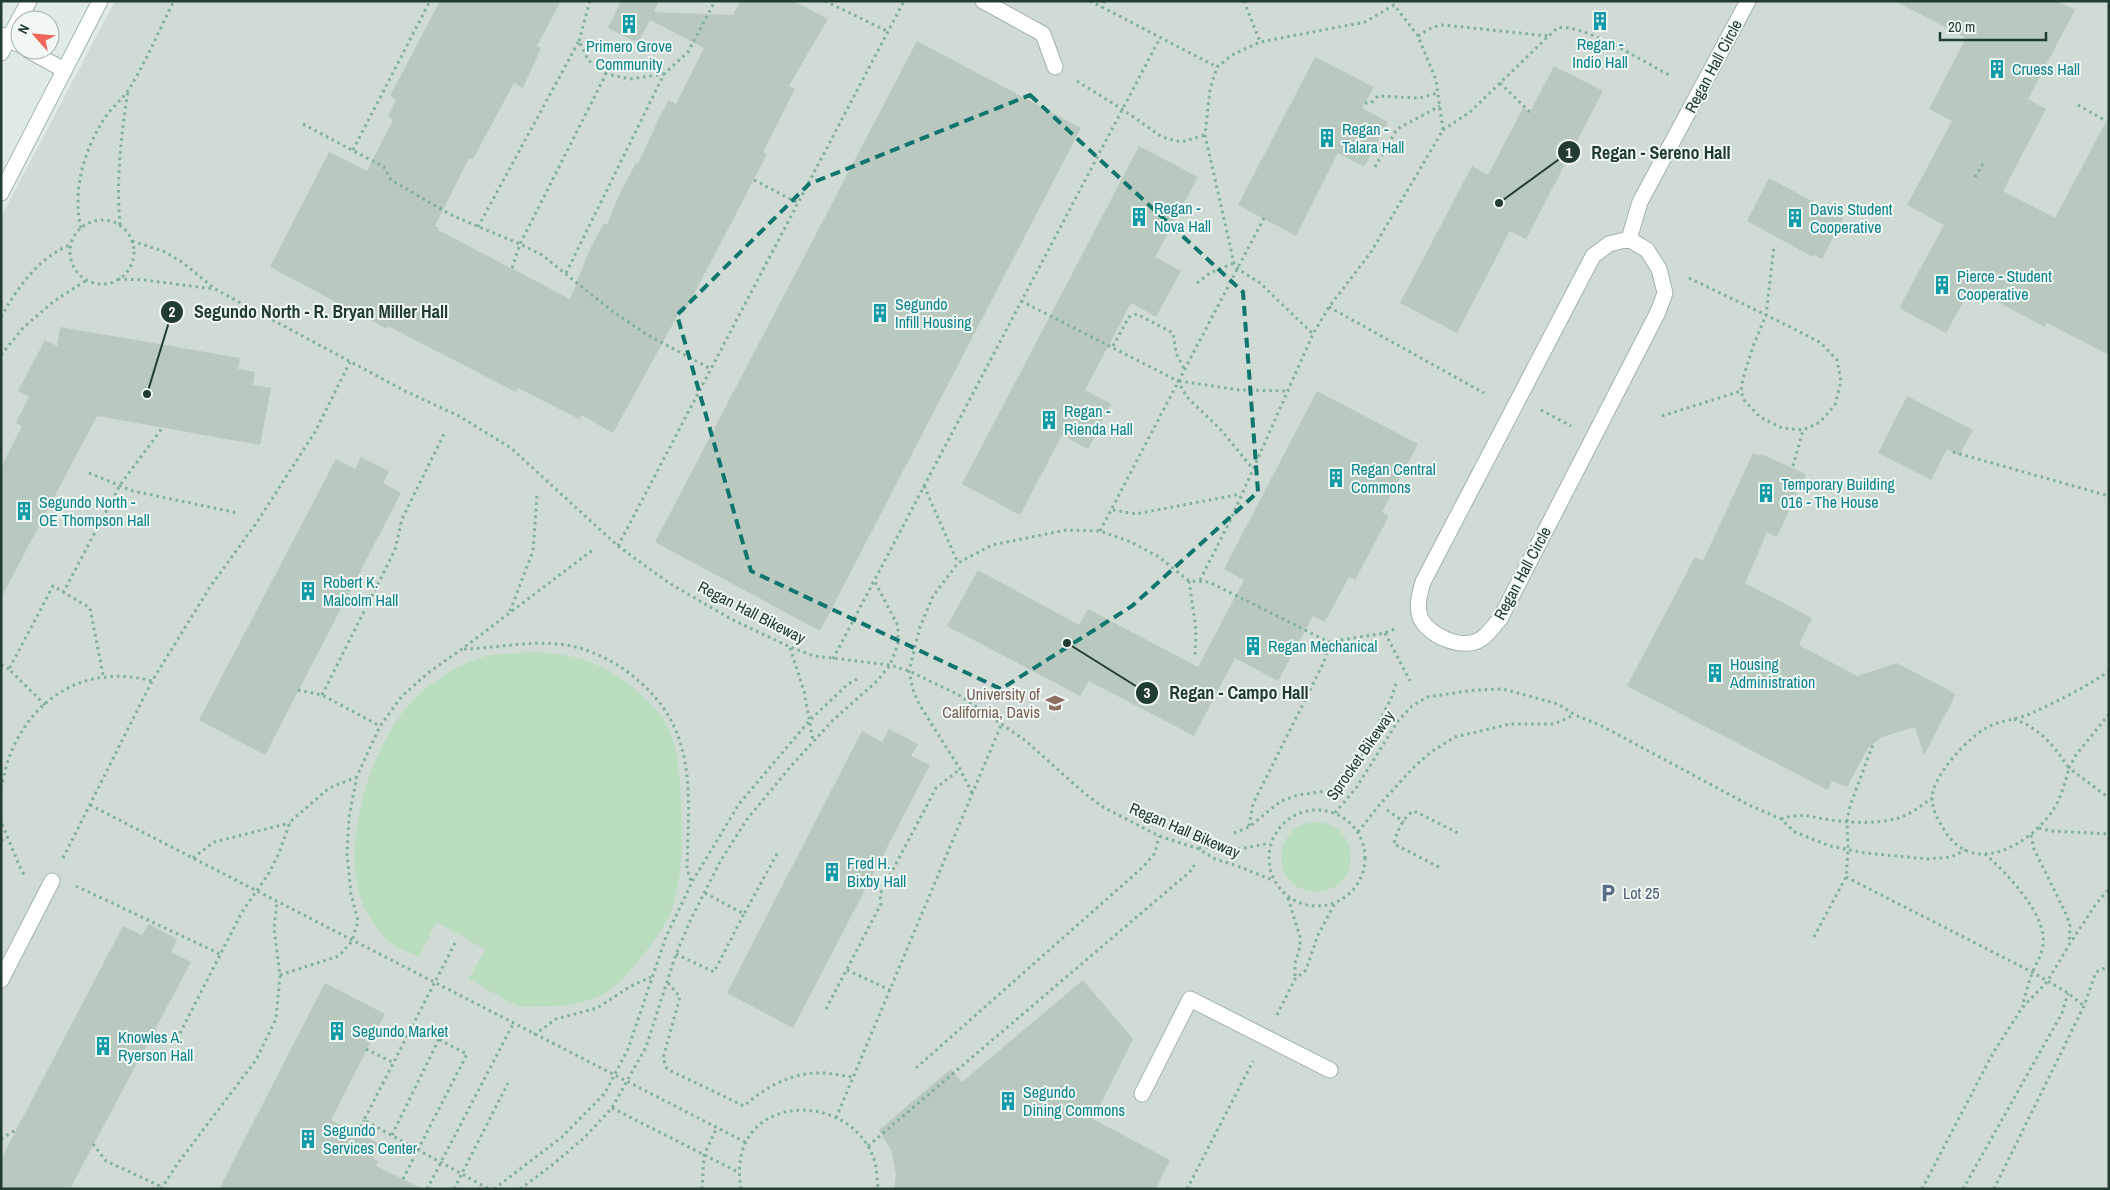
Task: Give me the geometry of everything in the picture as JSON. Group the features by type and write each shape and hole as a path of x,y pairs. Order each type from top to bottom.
{"main road":[{"path":"1,193 100,1"},
{"path":"983,1 1043,34 1056,67"},
{"name":"Regan Hall Circle","path":"1420,617 1431,631 1452,641 1467,643 1481,640 1500,619 1658,312 1665,293 1659,269 1647,250 1629,239 1640,202 1748,1"},
{"path":"1,53 10,40"},
{"path":"46,60 64,70"},
{"path":"1420,617 1418,599 1423,582 1593,256 1609,244 1629,239"},
{"path":"1,980 52,881"},
{"path":"1142,1094 1190,999 1330,1070"}],"path":[{"path":"81,228 77,210 80,174 88,151 105,118 128,90 174,1"},
{"path":"353,150 430,1"},
{"path":"478,227 579,41 590,1"},
{"path":"566,274 664,74 688,52 715,1"},
{"path":"825,1 889,32"},
{"path":"618,546 904,1"},
{"path":"1090,1 1218,67"},
{"path":"1102,7 1105,1"},
{"path":"1244,1 1260,42"},
{"path":"1313,334 1260,283 1238,269 1234,263 1205,135 1210,89 1218,67 1232,55 1260,42 1365,22 1393,3 1418,36 1436,80 1443,130"},
{"path":"1418,36 1433,27 1443,25 1548,36"},
{"path":"1200,580 1231,519 1313,334 1328,307 1371,252 1443,130 1470,112 1557,28 1566,26 1605,41 1669,75"},
{"path":"833,659 1160,38"},
{"path":"579,41 588,60 606,74 630,79 664,74"},
{"path":"1056,67 1122,108 1162,137 1181,142 1205,135"},
{"path":"512,268 520,244 606,74"},
{"path":"1500,84 1530,112"},
{"path":"118,279 132,263 134,253 132,241 120,225 117,198 118,165 128,90"},
{"path":"1365,103 1371,103 1378,96 1419,98 1438,93"},
{"path":"2078,105 2106,121"},
{"path":"1375,167 1397,129 1440,106"},
{"path":"303,124 384,167 391,180 453,216 542,255 612,311 646,334 711,369"},
{"path":"1975,177 1984,162"},
{"path":"754,180 798,203"},
{"path":"1100,530 1113,510 1178,381 1264,218"},
{"path":"120,225 100,220 81,228 70,246 73,266 87,280 97,284 108,283 118,279 144,280 215,289"},
{"path":"132,241 163,251 182,262 215,289"},
{"path":"1,316 13,296 34,270 54,252 70,246"},
{"path":"1689,278 1766,315 1821,343 1837,360 1841,381 1835,405 1820,422 1803,430 1782,428 1760,417 1744,400 1741,391 1754,344 1766,315 1774,246"},
{"path":"1197,283 1210,273 1234,263"},
{"path":"1,354 23,328 54,301 87,280"},
{"name":"Regan Hall Bikeway","path":"215,289 405,391 459,416 511,448 618,546 669,583 731,619 790,648 814,656 890,665 909,671 960,695 1026,741 1096,802 1128,822 1159,836 1199,848 1215,859 1272,880"},
{"path":"1021,301 1113,346 1178,381 1240,390 1289,391"},
{"path":"1328,307 1484,393"},
{"path":"1113,346 1129,317 1137,314 1173,334 1176,353 1184,370"},
{"path":"52,881 152,681 210,587 257,522 315,432 350,362"},
{"path":"1178,381 1187,397 1221,430 1253,469"},
{"path":"1662,416 1741,391"},
{"path":"1518,398 1593,438"},
{"path":"63,593 120,485 163,427"},
{"path":"1793,466 1803,430"},
{"path":"322,695 395,550 402,519 445,432"},
{"path":"1953,452 2109,496"},
{"path":"90,473 133,491 238,513"},
{"path":"924,486 958,563"},
{"path":"1113,510 1136,514 1241,494"},
{"path":"510,611 533,551 536,496"},
{"path":"972,793 960,769 919,704 912,690 909,671 920,627 933,596 958,563 992,545 1066,530 1100,530 1131,542 1159,557 1189,581 1196,628 1196,655"},
{"path":"280,975 339,956 352,941 358,921 351,894 346,854 357,776 380,726 402,696 428,673 594,549"},
{"path":"520,1189 584,1138 612,1108 646,1047 676,954 721,860 748,818 813,742 877,681 890,665 898,644 898,626 874,580"},
{"path":"1189,581 1200,580 1209,582 1329,642 1385,633 1420,617"},
{"path":"9,669 53,586 90,608 104,676"},
{"path":"1385,633 1410,681"},
{"path":"1249,827 1253,804 1324,662 1329,642"},
{"path":"462,649 527,644 560,644 589,651 615,663 636,678 660,702 672,719 682,746 688,772 687,869 692,882"},
{"path":"790,648 804,691 813,742"},
{"path":"1,665 9,669 45,705"},
{"path":"2109,671 2031,714 2003,721 1986,728 1970,740 1955,755 1934,789 1932,798 1935,814 1942,828 1952,841 1966,850 1985,854 2002,852 2031,835 2053,810 2064,788 2076,754 2109,714"},
{"path":"1,788 12,748 24,727 45,705 68,686 104,676 135,676 152,681"},
{"path":"494,1189 562,1137 605,1093 628,1049 666,937 692,882 739,804 810,720 848,684 859,678"},
{"path":"1234,833 1249,827 1281,800 1298,795 1326,791 1348,781 1396,684"},
{"name":"Sprocket Bikeway","path":"1334,813 1356,788 1398,721 1412,706 1427,697 1475,690 1503,689 1558,704 1575,715 1600,726 1748,805 1782,819 1795,832 1830,846 1848,850 1928,859 1951,857 1966,850"},
{"path":"298,690 322,695 380,726"},
{"path":"1287,897 1304,904 1317,906 1335,903 1344,898 1354,888 1362,875 1365,861 1364,846 1358,832 1380,804 1430,752 1455,738 1510,724 1554,724 1575,715"},
{"path":"2014,719 2029,724 2043,735 2070,768 2109,798"},
{"path":"836,1118 1002,723"},
{"path":"1814,936 1846,877 1848,850 1847,821 1850,806 1873,744"},
{"path":"826,1009 882,904 880,894 936,788 960,769"},
{"path":"193,858 214,842 290,822 329,788 357,776"},
{"path":"1782,819 1797,814 1847,821 1885,820 1899,818 1932,798"},
{"path":"90,805 745,1142"},
{"name":"Sprocket Bikeway","path":"1270,843 1277,829 1289,818 1303,811 1319,809 1334,813 1347,820 1358,832"},
{"path":"1387,810 1404,822"},
{"path":"1439,867 1394,844 1404,822 1410,813 1414,812 1458,833"},
{"path":"1,818 22,872 29,878 76,885 220,954"},
{"path":"177,1039 242,912 269,873 280,853 290,822"},
{"path":"2039,828 2051,832 2109,834"},
{"path":"2031,835 2034,849 2067,916 2070,926 2068,945"},
{"path":"916,1068 1143,867 1155,853 1159,836"},
{"path":"1,840 8,837"},
{"path":"1187,1189 1295,979 1300,947 1300,936 1287,897 1272,880 1268,859 1270,843 1240,849 1219,846 1199,848"},
{"path":"676,954 714,972 778,852"},
{"path":"1985,854 1999,866 2039,916 2044,932 2044,945 2040,958 2032,972 2022,1008"},
{"path":"868,1146 1193,868 1194,865"},
{"path":"1846,877 2032,972 2068,993 2084,1006"},
{"path":"1922,1189 1993,1053 2022,1008 2047,982 2068,945 2109,888"},
{"path":"705,893 744,914"},
{"path":"93,1144 106,1161 161,1188 256,1060 276,1019 280,975 274,928 277,902"},
{"path":"1295,979 1306,970 1318,935 1335,903"},
{"path":"358,1133 455,943"},
{"path":"1994,1189 2084,1006 2096,972 2109,966"},
{"path":"847,970 890,990"},
{"path":"534,1035 556,1019 597,1008 631,986 651,977"},
{"path":"668,983 680,997 663,1058 667,1069 744,1106 758,1094 788,1078 821,1073 853,1077"},
{"path":"1963,1189 2062,1013 2068,993"},
{"path":"427,1189 513,1024"},
{"path":"403,1180 467,1054 412,1026"},
{"path":"392,1135 439,1039"},
{"path":"366,1049 394,1063"},
{"path":"454,1189 508,1083"},
{"path":"612,1108 738,1172"},
{"path":"741,1189 738,1172 740,1154 745,1142 769,1117 787,1110 813,1110 836,1118 854,1130 868,1146 875,1163 878,1189"},
{"path":"364,1120 490,1189"},
{"path":"702,1189 704,1155 717,1127"},
{"path":"1,1139 16,1130"}],"highlighted area":[{"path":"1030,95 1243,292 1258,492 1132,606 1001,689 751,571 677,315 809,184"}],"shaded area":[{"name":"University of California, Davis","path":"115,1 2109,1 2109,1189 1,1189 1,217"}],"green space":[{"path":"533,652 577,658 602,667 627,683 661,715 670,732 678,761 682,843 678,886 668,918 663,928 626,975 616,985 594,998 566,1005 523,1007 512,1003 469,979 485,949 436,922 419,957 389,942 374,924 362,902 355,872 355,846 358,819 374,764 386,739 415,698 447,674 474,660 495,655"},
{"path":"1316,822 1329,825 1341,832 1348,844 1351,857 1348,870 1341,882 1329,889 1316,892 1303,889 1291,882 1284,870 1281,857 1284,844 1291,832 1303,825"}],"building":[{"path":"440,1 561,1 537,46 541,48 523,88 514,83 473,159 469,158 435,226 439,228 438,230 570,299 590,249 604,223 607,225 619,195 636,163 638,164 660,116 669,100 676,104 704,48 650,20 638,43 608,28 621,1 659,1 654,12 733,15 740,1 794,1 828,19 789,86 795,89 763,152 767,154 736,214 684,313 680,311 613,433 582,415 579,419 518,388 516,392 388,326 387,329 270,267 329,152 367,171 393,120 388,117 396,100 390,96"},
{"path":"1895,1 2058,1 2075,10 2028,99 2046,109 2003,191 2055,218 2109,116 2109,355 2047,323 2045,327 1971,288 1946,333 1899,308 1944,225 1907,205 1952,121 1929,109 1966,38"},
{"name":"Segundo Infill Housing","path":"917,41 1081,128 820,631 655,542"},
{"name":"Regan - Talara Hall","path":"1315,57 1374,87 1362,108 1388,122 1364,167 1338,153 1296,236 1238,205"},
{"path":"1554,66 1603,91 1526,239 1510,231 1457,333 1400,303 1472,166 1488,175 1523,108 1530,112"},
{"path":"1139,146 1198,177 1155,257 1181,271 1156,317 1131,303 1085,390 1111,404 1088,449 1062,435 1020,515 962,484"},
{"name":"Davis Student Cooperative","path":"1769,178 1843,218 1822,259 1814,255 1813,257 1747,221"},
{"path":"60,327 240,358 238,369 255,372 253,385 271,388 260,445 97,416 1,598 1,467 22,426 16,423 29,397 18,391 45,340 57,346"},
{"path":"1317,391 1418,444 1382,512 1389,516 1355,580 1349,577 1325,622 1313,616 1278,681 1235,658 1194,736 1089,681 1080,696 947,626 978,570 1079,625 1088,609 1198,667 1244,580 1224,569"},
{"path":"1907,396 1973,430 1959,456 1947,449 1931,480 1878,453"},
{"name":"Housing Administration","path":"1753,453 1760,456 1761,454 1806,474 1777,537 1767,532 1745,583 1812,618 1799,645 1857,676 1897,663 1956,694 1924,755 1915,727 1882,737 1868,748 1847,787 1832,781 1828,790 1627,686 1695,557 1703,561"},
{"name":"Robert K. Malcolm Hall","path":"361,457 389,471 383,483 401,493 265,755 199,720 336,459 355,469"},
{"name":"Fred H. Bixby Hall","path":"889,729 918,744 911,756 930,765 793,1028 727,993 862,731 882,742"},
{"name":"Knowles A. Ryerson Hall","path":"149,924 177,939 171,952 191,962 70,1189 1,1189 1,1159 123,926 142,935"},
{"name":"Segundo Dining Commons","path":"1083,980 1133,1039 1093,1119 1170,1160 1156,1189 894,1189 896,1174 891,1150 879,1130 951,1069 962,1082"},
{"path":"325,983 385,1014 331,1120 380,1144 373,1158 378,1161 376,1166 423,1189 219,1189"}],"place":[{"name":"Regan - Indio Hall","path":"1600,21"},
{"name":"Primero Grove Community","path":"629,24"},
{"name":"Cruess Hall","path":"1997,69"},
{"name":"Regan - Talara Hall","path":"1327,138"},
{"name":"Regan - Sereno Hall","path":"1499,203"},
{"name":"Regan - Nova Hall","path":"1139,217"},
{"name":"Davis Student Cooperative","path":"1795,218"},
{"name":"Pierce - Student Cooperative","path":"1942,285"},
{"name":"Segundo Infill Housing","path":"880,313"},
{"name":"Segundo North - R. Bryan Miller Hall","path":"147,394"},
{"name":"Regan - Rienda Hall","path":"1049,420"},
{"name":"Regan Central Commons","path":"1336,478"},
{"name":"Temporary Building 016 - The House","path":"1766,493"},
{"name":"Segundo North - OE Thompson Hall","path":"24,511"},
{"name":"Robert K. Malcolm Hall","path":"308,591"},
{"name":"Regan - Campo Hall","path":"1067,643"},
{"name":"Regan Mechanical","path":"1253,646"},
{"name":"Housing Administration","path":"1715,673"},
{"name":"University of California, Davis","path":"1055,703"},
{"name":"Fred H. Bixby Hall","path":"832,872"},
{"name":"Lot 25","path":"1608,893"},
{"name":"Segundo Market","path":"337,1031"},
{"name":"Knowles A. Ryerson Hall","path":"103,1046"},
{"name":"Segundo Dining Commons","path":"1008,1101"},
{"name":"Segundo Services Center","path":"308,1139"}]}
